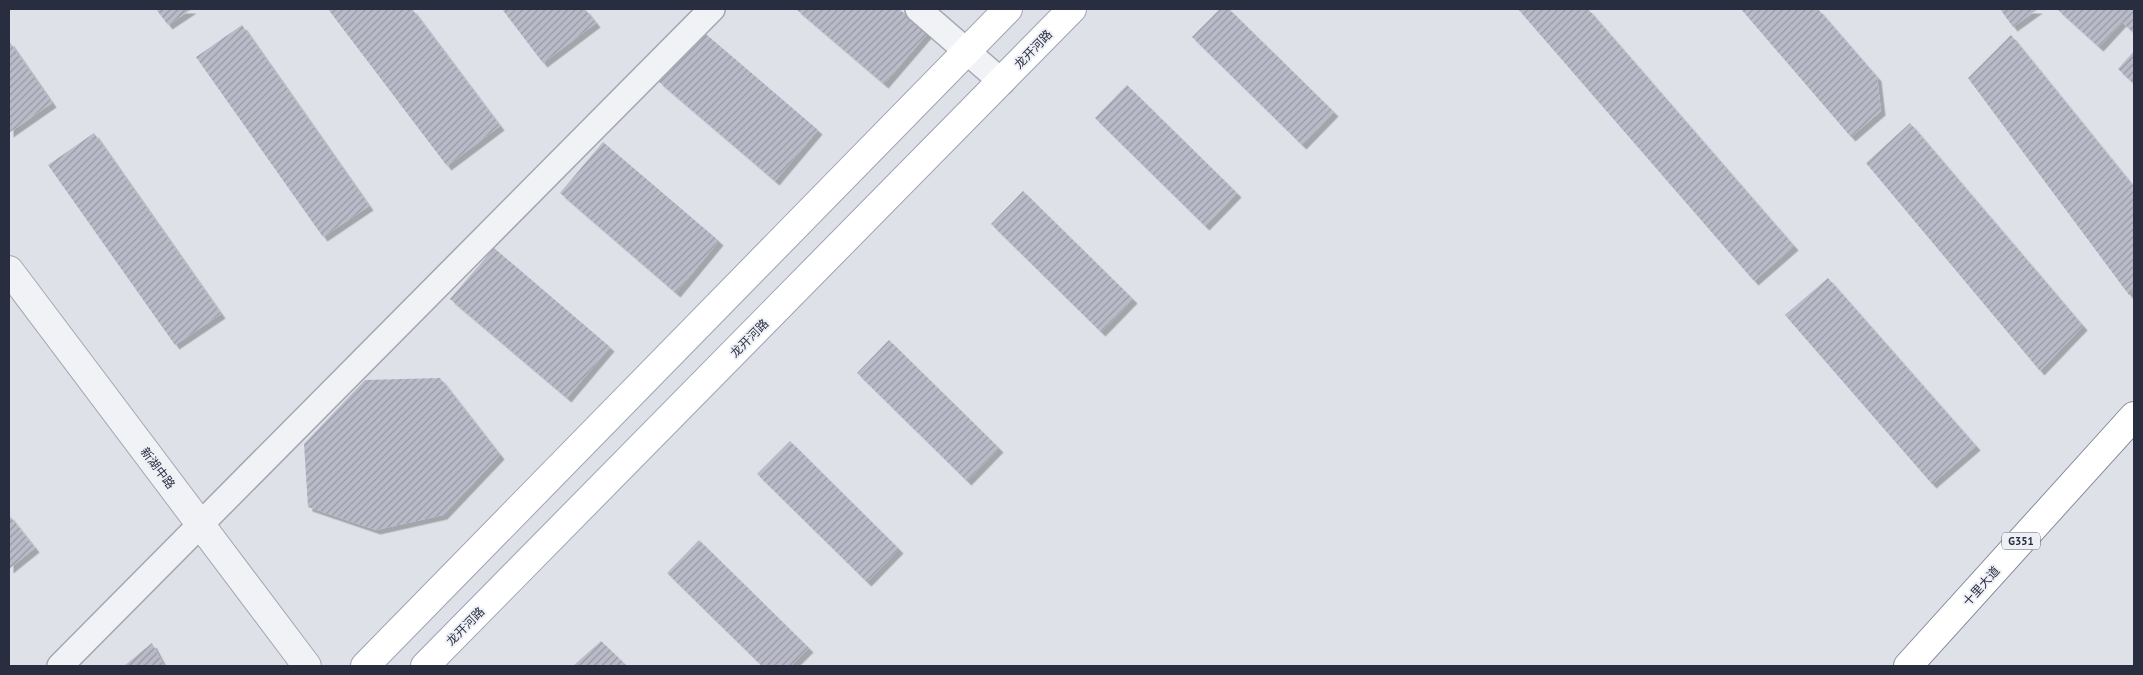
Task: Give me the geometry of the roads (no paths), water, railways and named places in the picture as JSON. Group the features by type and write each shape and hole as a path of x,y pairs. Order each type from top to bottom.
{"main road":[{"path":"365,666 1008,9"},
{"name":"龙开河路","path":"425,666 1072,9"},
{"name":"十里大道","path":"1908,666 2134,416"}],"street":[{"path":"60,666 712,9"},
{"path":"918,9 1002,82"},
{"name":"新湖中路","path":"9,270 307,666"}]}
